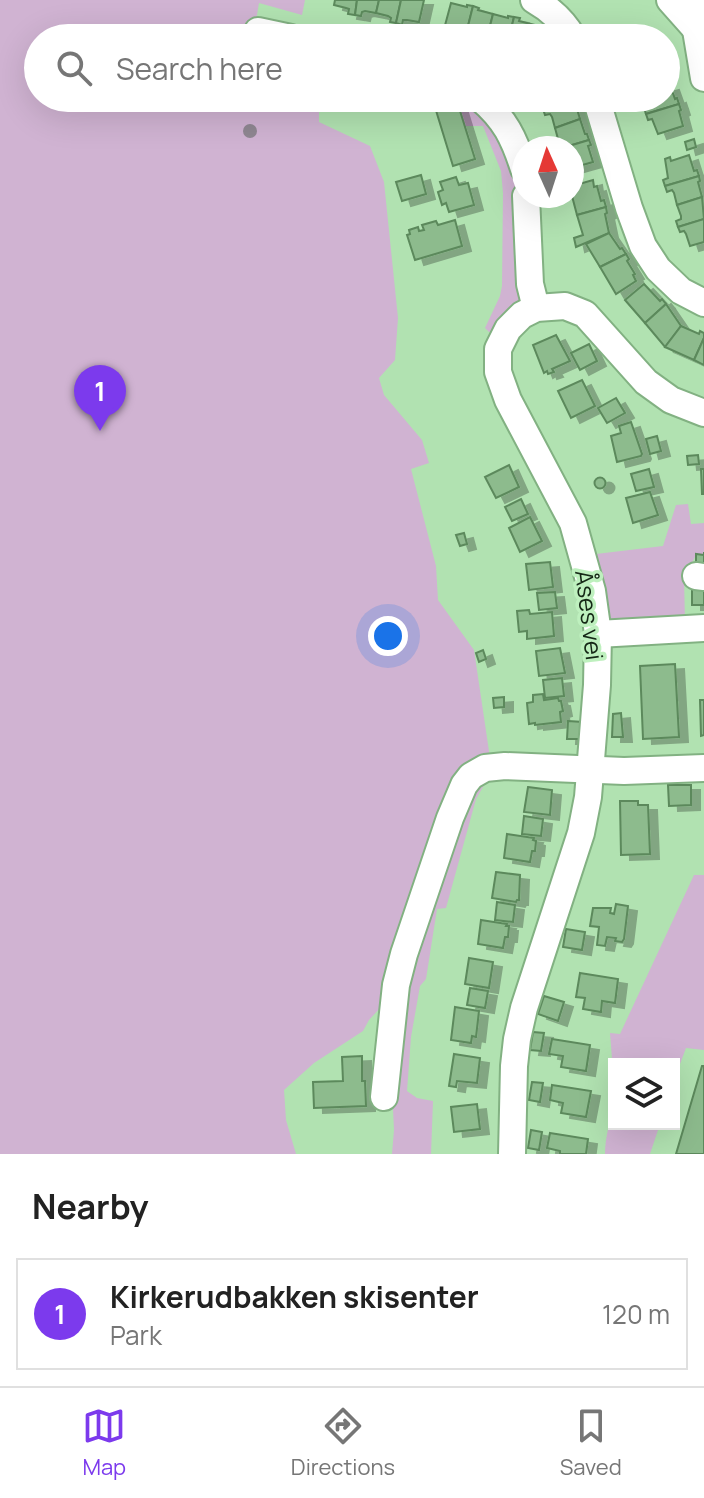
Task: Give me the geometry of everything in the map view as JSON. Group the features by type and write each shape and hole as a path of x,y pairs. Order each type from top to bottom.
{"street":[{"path":"534,0 546,6 564,24"},
{"path":"670,0 694,27"},
{"path":"691,0 704,78"},
{"path":"495,112 504,121 512,138"},
{"path":"600,112 643,246 658,269 681,291 704,303"},
{"path":"527,208 530,284 536,308 565,306 585,314 646,382 671,400 704,413"},
{"name":"Åses vei","path":"512,1154 517,1039 524,1008 581,833 588,797 597,685 598,634 592,591 573,523 508,400 498,372 498,349 508,329 522,315 536,308"},
{"path":"598,634 704,628"},
{"path":"384,1097 396,985 431,872 464,785 471,776 485,768 505,766 624,771 704,768"}],"shaded area":[{"path":"0,0 305,0 302,15 259,3 255,24 24,24 24,112 319,112 319,122 370,146 384,182 398,318 395,360 379,378 384,395 422,440 429,463 411,469 436,566 438,600 474,650 490,758 488,778 476,799 446,908 437,909 426,979 420,986 411,1037 407,1091 417,1098 433,1101 431,1154 392,1154 395,1073 381,1007 363,1031 314,1063 284,1090 286,1120 296,1154 0,1154"},
{"path":"460,112 482,114 512,160 512,208 522,208 524,296 494,331 489,332 485,328 502,286 503,193 501,171 483,126 465,126"},
{"path":"688,504 691,524 704,523 704,555 696,555 684,578 685,622 609,621 596,554 663,546 676,505"},
{"path":"694,875 704,875 704,1050 686,1048 680,1064 680,1058 611,1058 610,1033 620,1034"},
{"path":"608,1129 658,1130 650,1154 605,1154"}],"building":[{"path":"335,0 357,0 355,15 348,14 349,9 334,5"},
{"path":"357,0 379,0 376,13 365,11 361,16 355,15"},
{"path":"379,0 401,0 396,23 390,22 388,16 376,13"},
{"path":"401,0 424,0 419,22 403,20 402,24 396,23"},
{"path":"451,3 473,6 468,24 445,24"},
{"path":"473,6 493,14 490,24 468,24"},
{"path":"493,14 514,17 512,24 490,24"},
{"path":"514,17 531,24 512,24"},
{"path":"436,112 460,112 475,159 453,166"},
{"path":"544,112 578,112 580,119 555,128 550,114 545,115"},
{"path":"679,112 683,126 658,134 652,119 648,120 646,114"},
{"path":"580,119 589,140 584,141 584,136 557,136 555,128"},
{"path":"694,139 696,147 687,150 685,142"},
{"path":"589,140 593,162 584,165 584,141"},
{"path":"689,155 699,176 665,186 663,180 668,178 665,159 670,157 671,161"},
{"path":"421,175 426,194 402,201 396,182"},
{"path":"699,176 702,197 677,205 674,193 672,190 667,192 665,186"},
{"path":"456,177 459,185 468,183 474,205 449,212 446,203 442,205 438,192 443,190 440,182"},
{"path":"593,180 606,207 577,215 575,208 584,208 584,183"},
{"path":"702,197 704,219 678,227 676,221 681,216 677,205"},
{"path":"606,207 609,233 576,247 574,238 583,235 577,215"},
{"path":"704,219 704,242 690,246 686,234 680,232 678,227"},
{"path":"455,220 462,246 415,260 407,235 410,234 409,230 418,227 419,231 424,230 422,225"},
{"path":"609,233 626,254 600,267 586,244"},
{"path":"626,254 636,281 616,294 600,267"},
{"path":"644,284 666,304 645,323 625,300"},
{"path":"666,304 681,326 665,347 645,323"},
{"path":"681,326 699,334 700,331 704,333 694,360 665,347"},
{"path":"556,335 570,361 552,369 554,372 544,373 533,345"},
{"path":"704,338 704,365 694,360"},
{"path":"589,344 597,361 580,370 571,353"},
{"path":"582,380 595,406 571,418 558,391"},
{"path":"616,398 625,413 607,423 598,408"},
{"path":"631,422 642,454 617,462 611,436 621,433 619,426"},
{"path":"657,436 661,451 650,454 646,439"},
{"path":"698,455 699,464 688,465 687,456"},
{"path":"509,465 519,487 496,498 485,477"},
{"path":"649,469 654,487 636,491 631,474"},
{"path":"701,469 704,469 704,494 702,494"},
{"path":"600,477 606,483 600,489 594,483"},
{"path":"650,492 658,515 633,523 626,498"},
{"path":"521,499 528,514 512,521 505,507"},
{"path":"530,517 542,541 520,552 509,528"},
{"path":"464,533 467,544 460,546 456,535"},
{"path":"696,554 704,555 704,569 696,569"},
{"path":"550,562 553,587 529,590 526,564"},
{"path":"692,588 704,588 704,605 692,605"},
{"path":"555,592 557,608 539,610 537,593"},
{"path":"529,610 530,614 552,612 554,636 527,639 527,631 519,632 517,611"},
{"path":"560,648 565,673 539,676 536,651"},
{"path":"483,650 486,659 479,662 476,653"},
{"path":"675,664 679,737 643,739 640,666"},
{"path":"562,678 564,696 545,698 543,680"},
{"path":"543,694 544,700 558,698 561,701 561,722 529,724 527,703 533,702 533,695"},
{"path":"504,697 504,707 494,708 493,698"},
{"path":"700,700 704,700 704,735 701,736"},
{"path":"621,713 623,737 612,737 613,714"},
{"path":"568,721 583,722 583,739 567,739"},
{"path":"668,785 691,785 691,805 669,806"},
{"path":"528,787 552,790 550,815 524,812"},
{"path":"620,801 638,801 638,805 648,805 650,854 621,855"},
{"path":"524,816 543,819 541,836 522,834"},
{"path":"507,834 534,838 535,851 532,851 530,862 504,858"},
{"path":"496,872 520,875 519,900 492,898"},
{"path":"497,902 515,905 513,922 495,920"},
{"path":"616,904 628,906 624,939 622,942 607,937 605,946 597,945 599,927 590,926 593,908 611,908 610,913 614,914"},
{"path":"481,920 509,926 503,948 478,944"},
{"path":"566,929 585,932 582,950 563,947"},
{"path":"469,958 493,962 489,988 465,984"},
{"path":"580,973 618,979 615,1003 602,1001 601,1012 583,1009 585,998 576,997"},
{"path":"470,988 488,991 485,1008 467,1005"},
{"path":"544,996 564,1002 558,1021 538,1014"},
{"path":"455,1007 479,1011 476,1037 472,1036 471,1043 451,1040"},
{"path":"533,1032 544,1033 541,1051 530,1050"},
{"path":"552,1039 590,1045 586,1071 561,1067 563,1056 549,1054"},
{"path":"454,1054 480,1058 477,1083 457,1081 456,1087 449,1086"},
{"path":"362,1056 366,1106 314,1108 313,1082 343,1081 342,1057"},
{"path":"702,1066 704,1154 676,1154"},
{"path":"532,1082 543,1083 540,1102 529,1100"},
{"path":"552,1085 591,1091 586,1117 561,1113 563,1103 550,1100"},
{"path":"477,1104 480,1129 454,1132 451,1107"},
{"path":"531,1130 542,1132 539,1150 528,1148"},
{"path":"550,1133 588,1139 586,1154 560,1154 560,1151 547,1148"}],"place":[{"name":"Kirkerudbakken skisenter","path":"100,431"}]}
